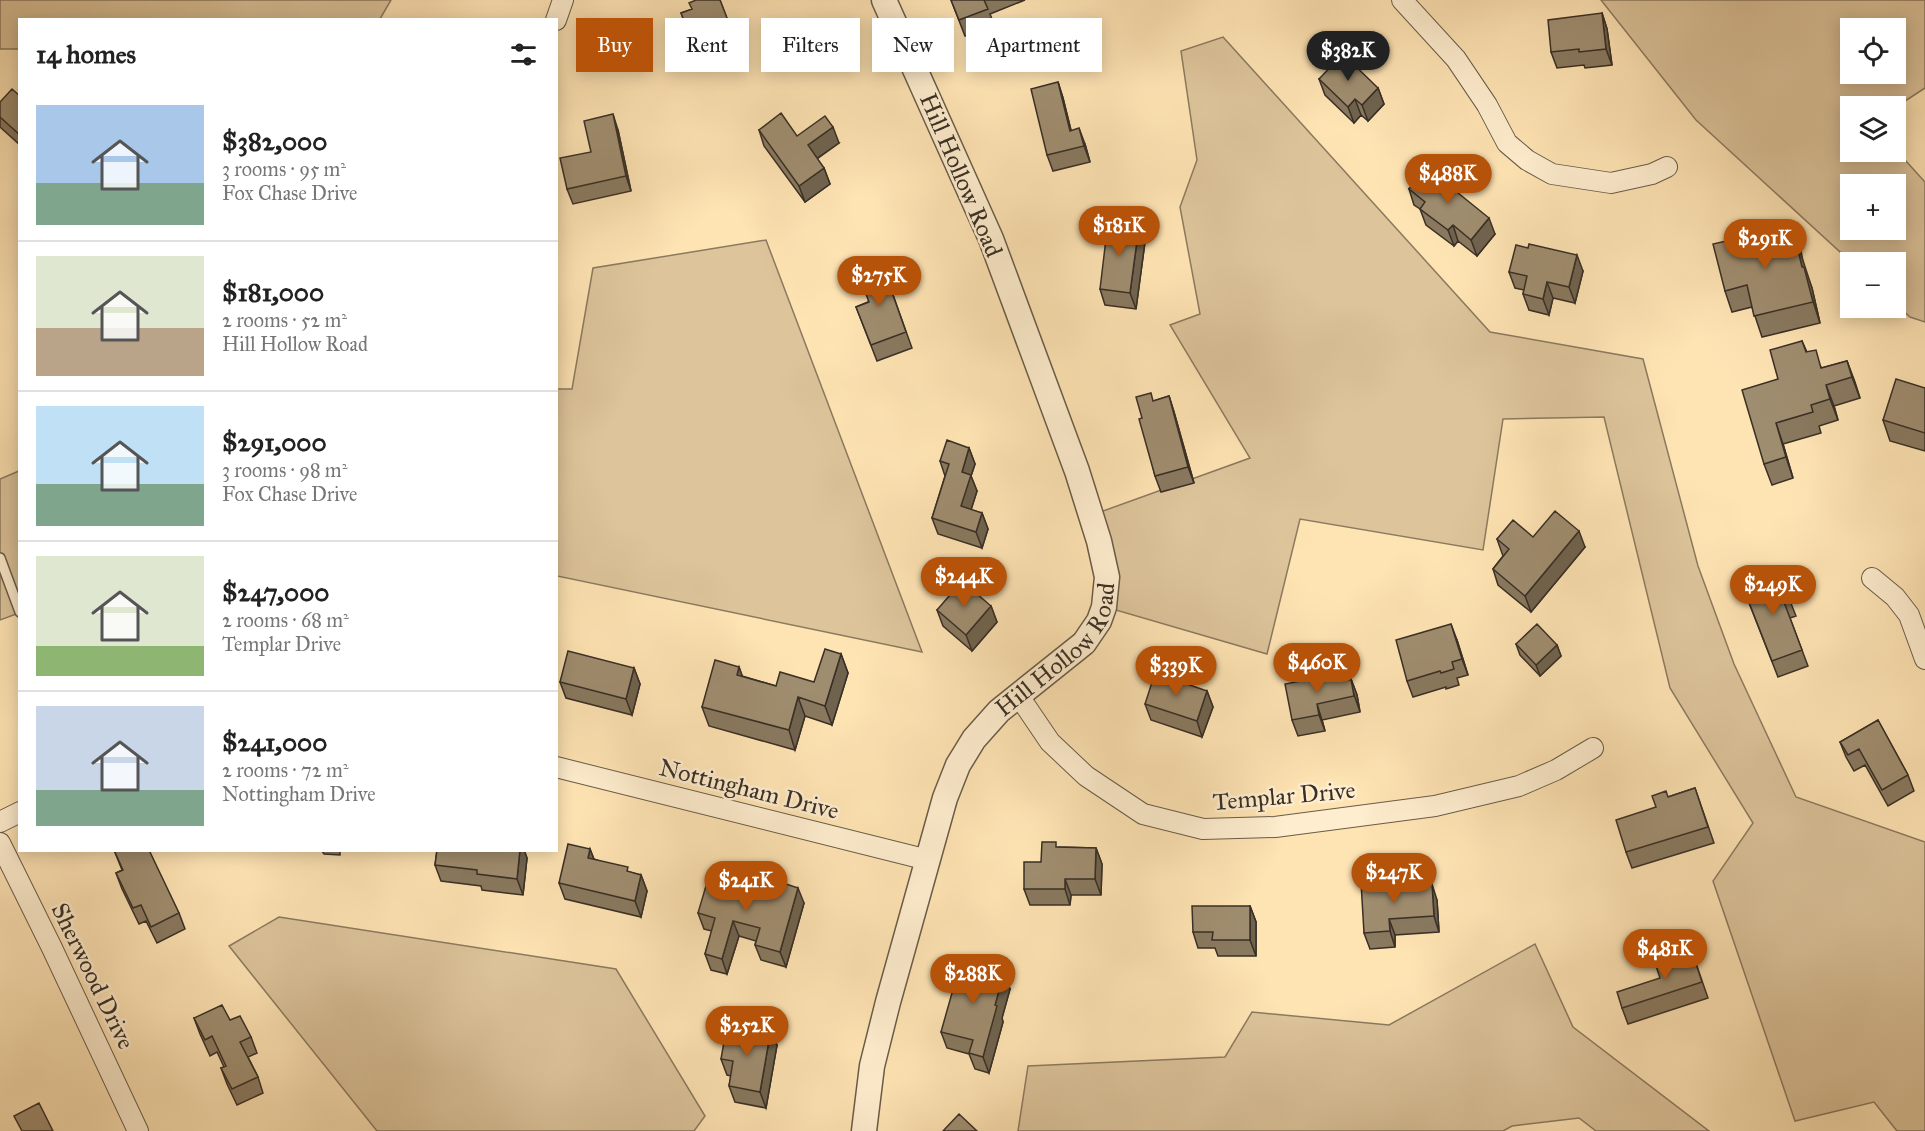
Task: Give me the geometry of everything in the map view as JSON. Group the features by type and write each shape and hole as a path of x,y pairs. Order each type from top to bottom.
{"street":[{"path":"557,18 563,0"},
{"name":"Hill Hollow Road","path":"864,1131 872,1066 888,1002 945,798 958,765 974,739 999,711 1084,643 1099,621 1104,607 1107,577 1099,541 1077,471 991,239 885,0"},
{"path":"1402,0 1456,59 1487,105 1507,143 1527,160 1552,174 1611,183 1652,174 1667,167"},
{"path":"1872,578 1894,597 1909,615 1925,659"},
{"name":"Templar Drive","path":"1018,695 1050,742 1086,776 1143,814 1203,829 1275,827 1435,806 1520,786 1556,770 1593,748"},
{"name":"Nottingham Drive","path":"558,768 928,860"},
{"path":"0,822 18,813"},
{"name":"Sherwood Drive","path":"0,843 138,1131"}],"lane":[{"path":"0,558 18,607"}],"shaded area":[{"path":"0,0 391,0 381,18 18,18 18,49 0,49"},
{"path":"1601,0 1925,0 1925,88 1906,100 1906,96 1840,96 1840,162 1906,161 1925,182 1925,322 1906,313 1906,252 1840,252 1696,120"},
{"path":"1223,37 1490,332 1643,359 1698,566 1734,664 1796,797 1925,842 1925,1131 1897,1131 1874,1102 1795,1121 1713,881 1753,823 1670,688 1604,417 1503,419 1483,550 1300,519 1267,654 1102,606 1092,515 1250,458 1170,325 1200,314 1180,207 1197,160 1181,51"},
{"path":"766,240 922,652 558,576 558,389 572,389 593,268"},
{"path":"18,471 18,613 0,620 0,479"},
{"path":"279,917 616,969 705,1116 694,1131 377,1131 229,946"},
{"path":"1535,944 1573,1027 1709,1131 1596,1131 1579,1118 1512,1126 1503,1131 1018,1131 1028,1066 1225,1057 1252,1012 1389,1025"}],"building":[{"path":"696,0 720,0 727,18 683,18 681,13 692,9 689,3"},
{"path":"951,0 984,0 988,9 959,20"},
{"path":"1602,13 1606,49 1551,52 1548,20"},
{"path":"1343,54 1378,88 1362,105 1355,99 1348,107 1319,79"},
{"path":"1058,82 1070,131 1079,128 1084,146 1047,155 1031,89"},
{"path":"12,89 18,94 18,133 0,117 0,102"},
{"path":"781,113 797,136 825,116 833,127 808,145 824,168 799,186 759,130"},
{"path":"613,114 626,176 567,189 560,158 591,152 584,121"},
{"path":"1426,167 1489,218 1471,240 1453,225 1448,230 1420,209 1425,202 1409,189"},
{"path":"1108,222 1139,226 1130,293 1100,289"},
{"path":"1779,229 1780,233 1793,230 1813,302 1754,316 1747,285 1725,291 1713,244"},
{"path":"1529,244 1577,255 1569,287 1547,282 1543,299 1523,294 1527,276 1509,272 1516,245 1528,248"},
{"path":"882,264 906,332 871,345 856,307 869,302 858,273"},
{"path":"1802,341 1806,352 1816,350 1821,368 1847,361 1852,377 1826,385 1830,399 1811,405 1813,412 1776,423 1786,457 1764,464 1742,390 1778,379 1770,350"},
{"path":"1896,379 1925,388 1925,433 1883,420"},
{"path":"1151,393 1153,401 1169,396 1188,467 1155,476 1139,419 1142,418 1136,397"},
{"path":"947,440 969,448 962,472 971,475 961,506 982,513 976,532 932,518 949,464 940,461"},
{"path":"1555,511 1579,531 1525,596 1493,569 1509,549 1497,539 1513,520 1533,537"},
{"path":"1779,573 1790,600 1784,602 1802,650 1772,661 1743,587"},
{"path":"962,581 991,606 966,635 937,610"},
{"path":"1451,624 1462,659 1452,662 1454,669 1407,681 1396,640"},
{"path":"1537,624 1557,645 1536,665 1516,644"},
{"path":"825,649 841,654 825,706 798,697 789,730 702,707 715,660 739,667 737,675 776,686 780,672 814,682"},
{"path":"568,651 634,668 626,699 560,682"},
{"path":"1347,672 1349,680 1351,679 1354,696 1317,704 1319,715 1292,720 1285,684"},
{"path":"1155,673 1207,691 1197,721 1145,704"},
{"path":"1878,720 1908,775 1882,790 1859,749 1848,755 1840,742"},
{"path":"1695,788 1708,827 1626,852 1616,820 1656,807 1652,796 1666,791 1668,797"},
{"path":"1042,842 1056,842 1056,847 1096,848 1095,879 1065,879 1065,889 1024,889 1024,862 1041,862"},
{"path":"568,844 590,849 588,858 628,867 627,871 641,875 635,901 559,883"},
{"path":"115,852 150,852 179,913 151,927 141,905 133,908 116,873 123,870"},
{"path":"437,852 520,852 517,879 477,874 477,870 435,865"},
{"path":"711,869 735,876 732,886 772,898 777,881 798,888 780,952 755,945 760,928 733,921 722,959 705,954 715,918 698,913"},
{"path":"1393,880 1394,886 1432,884 1434,916 1389,919 1390,931 1364,933 1361,882"},
{"path":"1192,906 1250,906 1250,940 1212,940 1213,932 1193,932"},
{"path":"1690,946 1702,982 1622,1008 1617,992 1660,978 1656,966 1675,960 1673,952"},
{"path":"961,961 1004,973 983,1057 969,1053 973,1040 941,1032"},
{"path":"222,1005 230,1020 240,1016 251,1037 240,1042 258,1077 232,1089 221,1068 226,1066 212,1036 205,1040 194,1018"},
{"path":"741,1024 771,1029 760,1092 729,1086 733,1061 721,1059 725,1036 738,1038"},
{"path":"39,1103 53,1131 22,1131 14,1116"},
{"path":"959,1114 977,1131 943,1131"}]}
